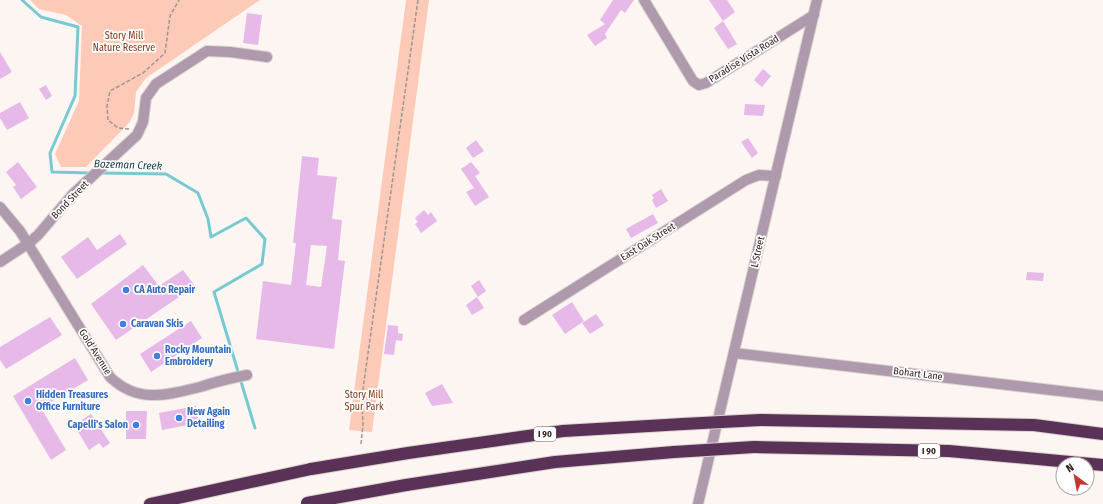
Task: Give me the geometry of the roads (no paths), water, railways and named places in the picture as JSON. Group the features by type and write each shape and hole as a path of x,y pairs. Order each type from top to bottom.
{"highway":[{"name":"I 90","path":"150,504 310,469 408,453 563,431 760,420 1034,425 1103,434"},
{"name":"I 90","path":"303,503 406,485 555,462 754,447 949,451 1103,465"}],"street":[{"name":"Paradise Vista Road","path":"644,0 693,82 699,85 706,83 814,15"},
{"name":"L Street","path":"698,504 817,0"},
{"name":"Bond Street","path":"0,262 38,235 57,212 138,132 143,122 146,98 156,84 207,51 230,52 267,57"},
{"name":"East Oak Street","path":"524,320 746,180 759,175 776,176"},
{"name":"Gold Avenue","path":"0,206 20,231 110,377 119,385 136,393 162,396 247,375"},
{"name":"Bohart Lane","path":"734,353 1103,396"}],"waterway":[{"name":"Bozeman Creek","path":"22,0 41,17 78,27 75,96 50,153 52,172 91,173"},
{"name":"Bozeman Creek","path":"101,173 166,174 198,193 208,219 211,237 246,218 265,239 262,264 214,292 255,428"}],"place":[{"name":"CA Auto Repair","path":"126,290"},
{"name":"Caravan Skis","path":"123,324"},
{"name":"Rocky Mountain Embroidery","path":"157,356"},
{"name":"Hidden Treasures Office Furniture","path":"28,401"},
{"name":"New Again Detailing","path":"179,418"},
{"name":"Capelli's Salon","path":"136,425"}],"park label":[{"name":"Story Mill Nature Reserve","path":"124,42"},
{"name":"Story Mill Spur Park","path":"364,400"}]}
